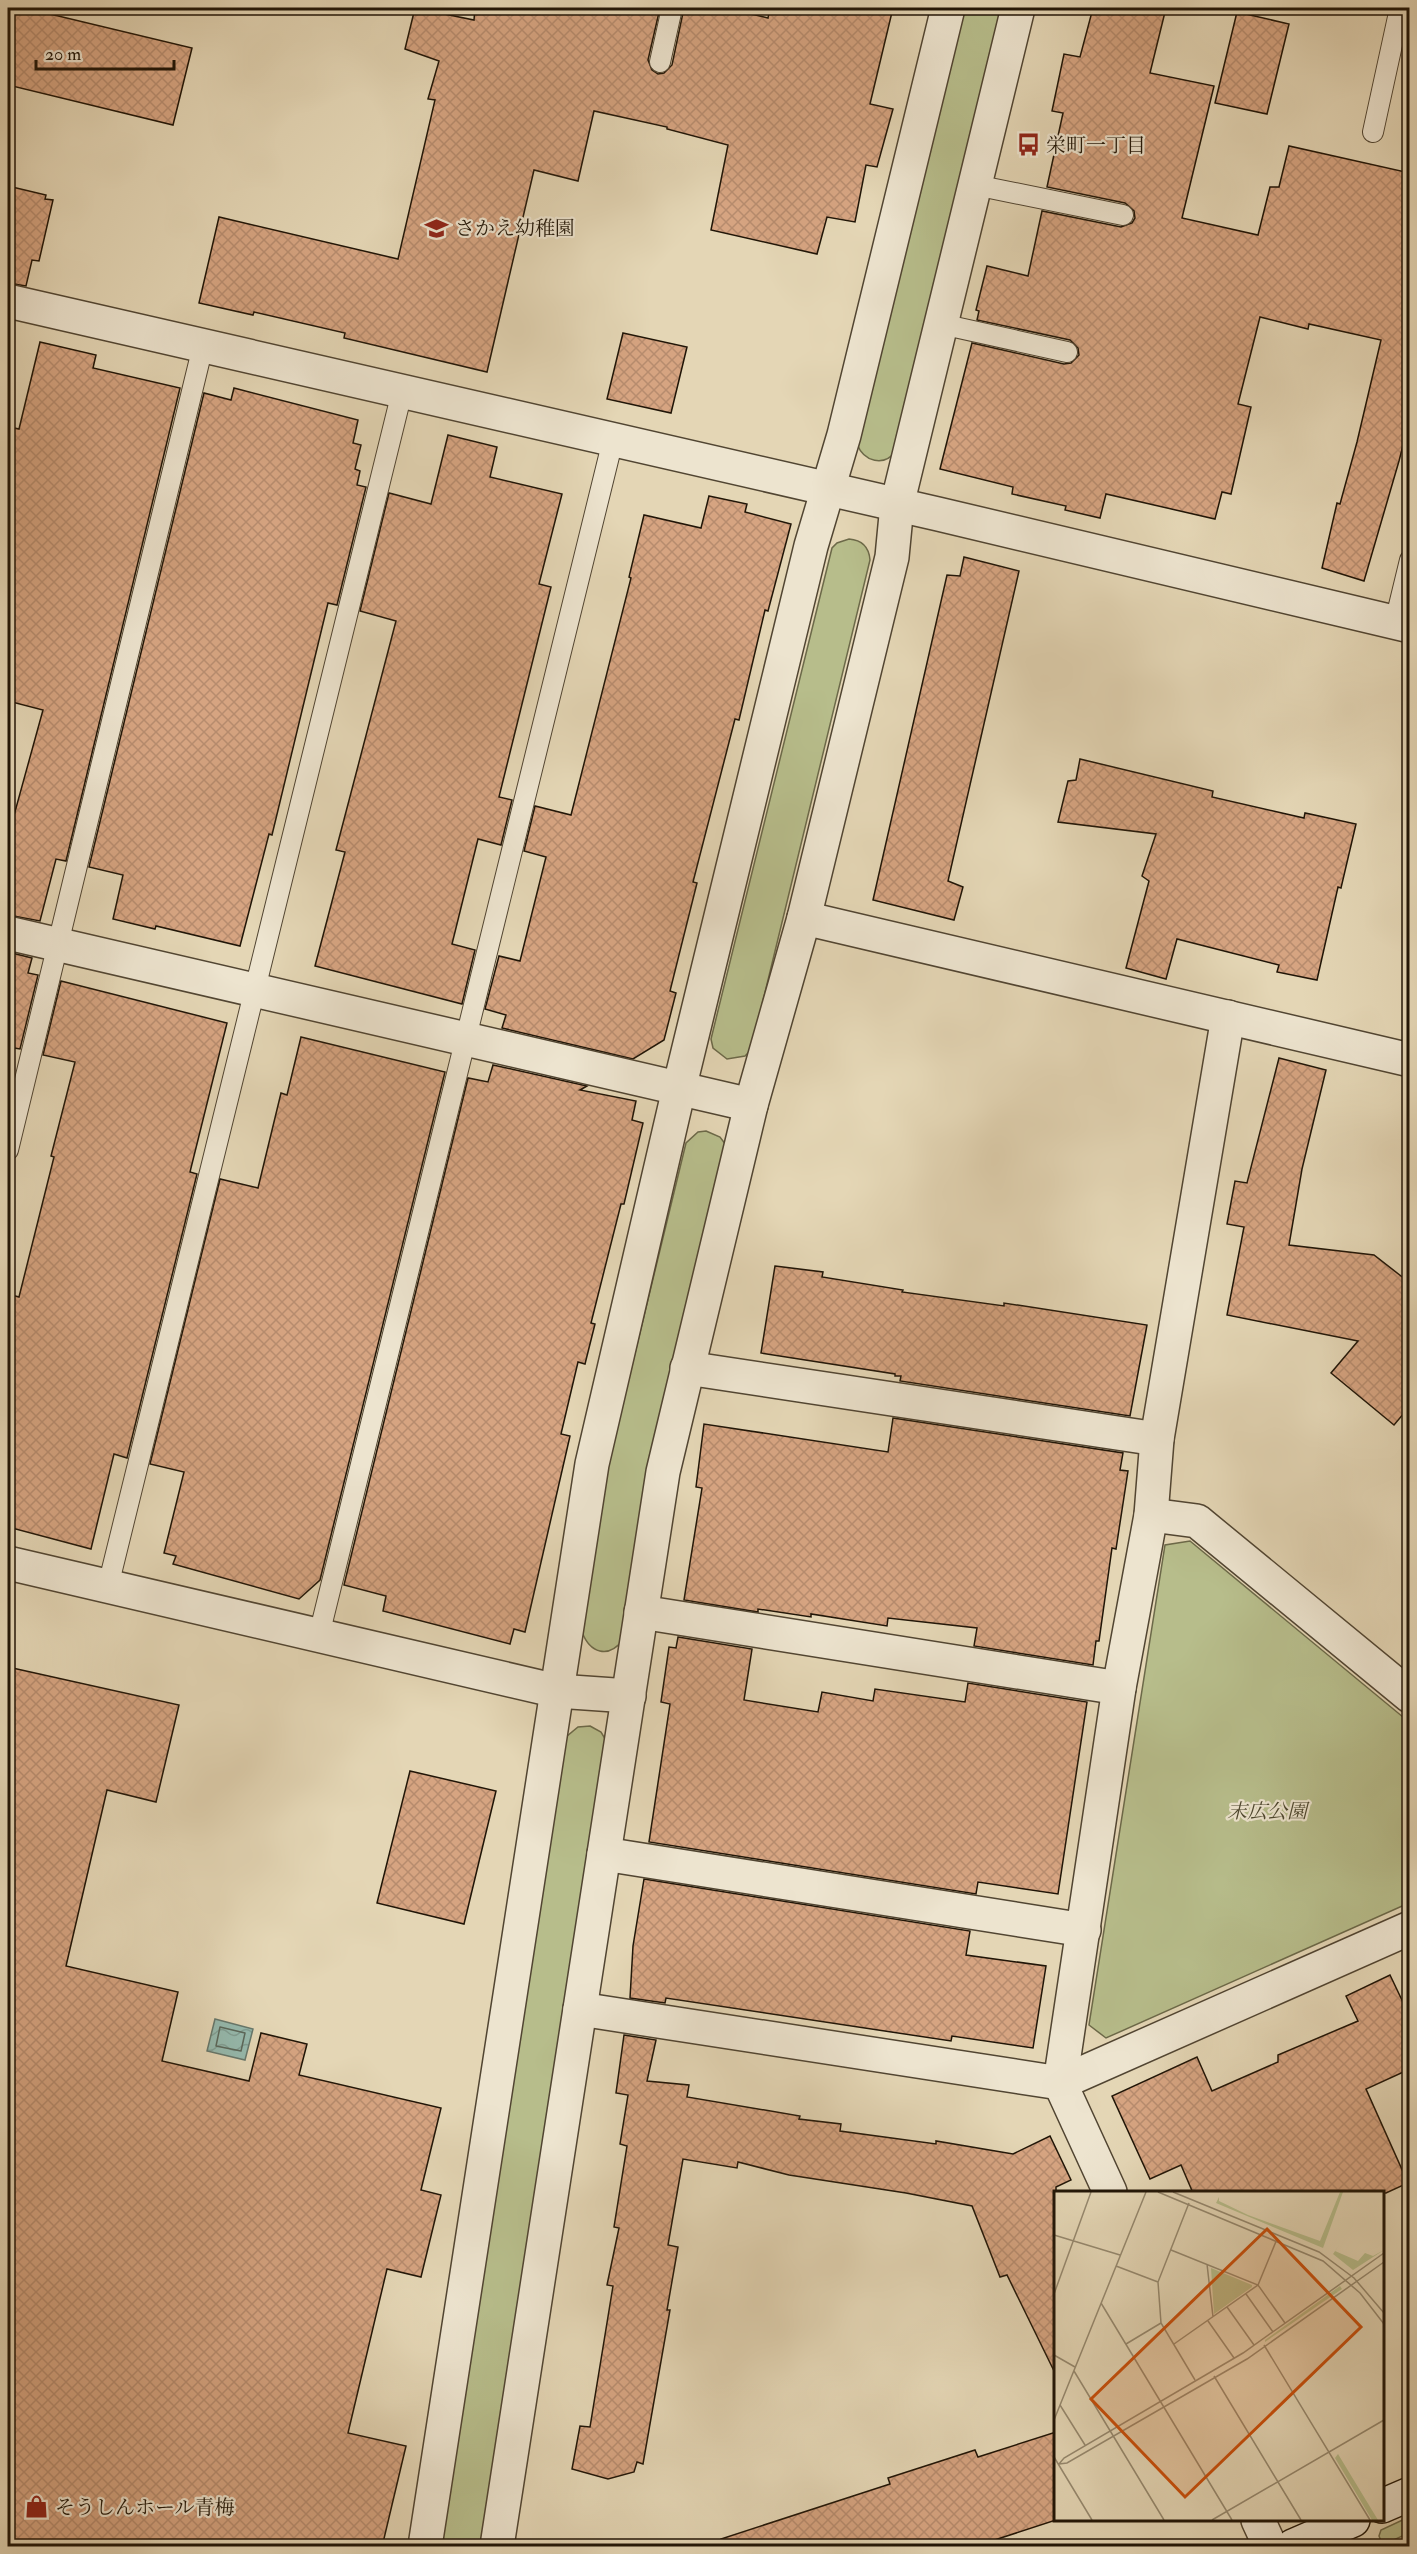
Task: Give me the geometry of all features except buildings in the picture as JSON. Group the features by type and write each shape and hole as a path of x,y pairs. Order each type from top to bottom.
{"street":[{"path":"425,2547 592,1464 679,1089 811,546 844,435 948,8"},
{"path":"497,2547 663,1472 751,1105 804,918 892,557 897,505 1018,8"},
{"path":"8,305 203,346 897,505 1402,624"},
{"path":"804,918 1410,1060"},
{"path":"8,933 751,1105"},
{"path":"1109,2191 1060,2083 1119,1688 1151,1515 1157,1440 1228,1017"},
{"path":"687,1368 1157,1440"},
{"path":"1151,1515 1197,1521 1410,1696"},
{"path":"8,1563 557,1691 628,1696"},
{"path":"641,1612 1119,1688"},
{"path":"604,1854 1084,1930"},
{"path":"580,2008 1060,2083 1410,1928"},
{"path":"1384,2506 1410,2494"},
{"path":"1258,2521 1270,2547"},
{"path":"1293,2547 1351,2521"}],"lane":[{"path":"660,62 672,8"},
{"path":"1373,132 1401,8"},
{"path":"975,185 1123,215"},
{"path":"941,324 1067,352"},
{"path":"8,1150 203,346"},
{"path":"108,1586 402,392"},
{"path":"319,1635 613,440"},
{"path":"1402,624 1410,560"}],"green space":[{"path":"963,8 1005,8 896,451 880,461 864,455 857,444"},
{"path":"849,539 864,545 870,560 751,1050 745,1056 727,1059 713,1048 711,1039 832,548 837,543"},
{"path":"706,1131 720,1137 726,1145 623,1640 611,1650 600,1651 590,1645 582,1632 609,1460 686,1143 698,1132"},
{"name":"末広公園","path":"1190,1541 1409,1722 1409,1903 1106,2038 1089,2025 1165,1545"},
{"path":"590,1726 601,1732 607,1742 482,2546 441,2546 566,1737 578,1727"},
{"path":"1409,2517 1409,2533 1387,2543 1381,2541 1379,2536 1381,2530"}],"water":[{"path":"215,2019 253,2029 245,2060 207,2051"}],"place":[{"name":"栄町一丁目","path":"1028,145"},
{"name":"さかえ幼稚園","path":"437,228"},
{"name":"そうしんホール青梅","path":"37,2507"}]}
